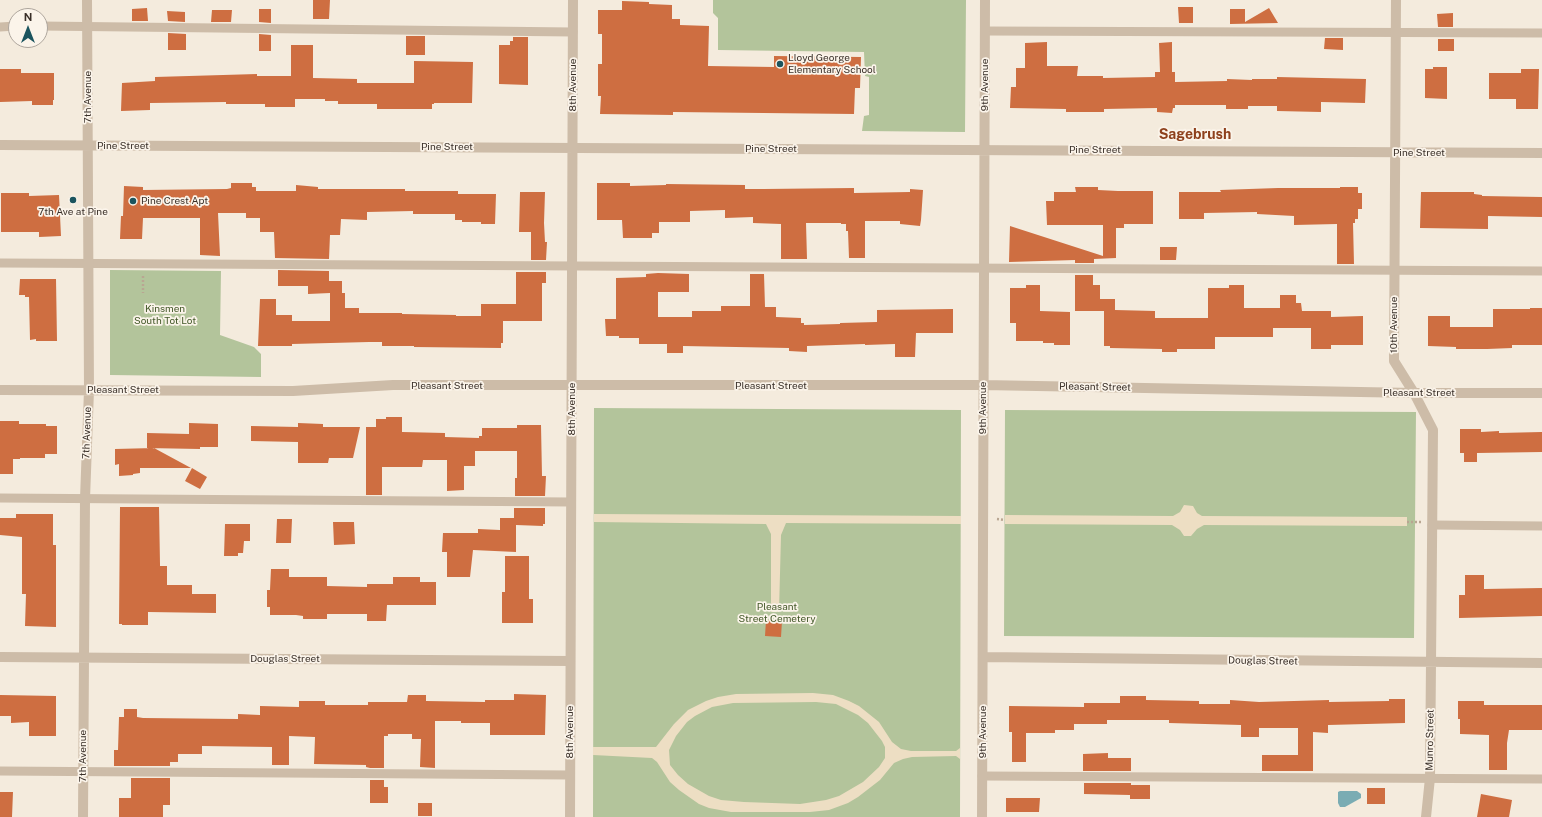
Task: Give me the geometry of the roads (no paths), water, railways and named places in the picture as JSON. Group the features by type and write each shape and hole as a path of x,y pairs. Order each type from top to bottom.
{"street":[{"name":"7th Avenue","path":"83,817 85,499 89,390 88,0"},
{"name":"8th Avenue","path":"570,817 573,0"},
{"name":"9th Avenue","path":"982,817 985,0"},
{"name":"10th Avenue","path":"1396,0 1394,361 1414,393 1433,430 1431,663"},
{"name":"Pine Street","path":"0,145 1542,153"},
{"name":"Pleasant Street","path":"0,390 293,391 393,385 983,385 1414,393 1542,393"},
{"name":"Douglas Street","path":"0,657 570,661"},
{"name":"Douglas Street","path":"983,657 1542,663"},
{"name":"Munro Street","path":"1426,817 1430,778 1431,663"}],"lane":[{"path":"48,26 573,32"},
{"path":"985,31 1542,33"},
{"path":"0,263 1542,270"},
{"path":"0,498 571,502"},
{"path":"1432,525 1542,526"},
{"path":"0,771 570,775"},
{"path":"982,776 1542,779"}],"water":[{"path":"1357,791 1361,794 1361,798 1345,807 1340,807 1338,803 1338,792"}],"place":[{"name":"Lloyd George Elementary School","path":"780,64"},
{"name":"7th Ave at Pine","path":"73,200"},
{"name":"Pine Crest Apt","path":"133,201"}],"district":[{"name":"Sagebrush","path":"1195,135"}],"park label":[{"name":"Kinsmen South Tot Lot","path":"165,314"},
{"name":"Pleasant Street Cemetery","path":"777,612"}]}
